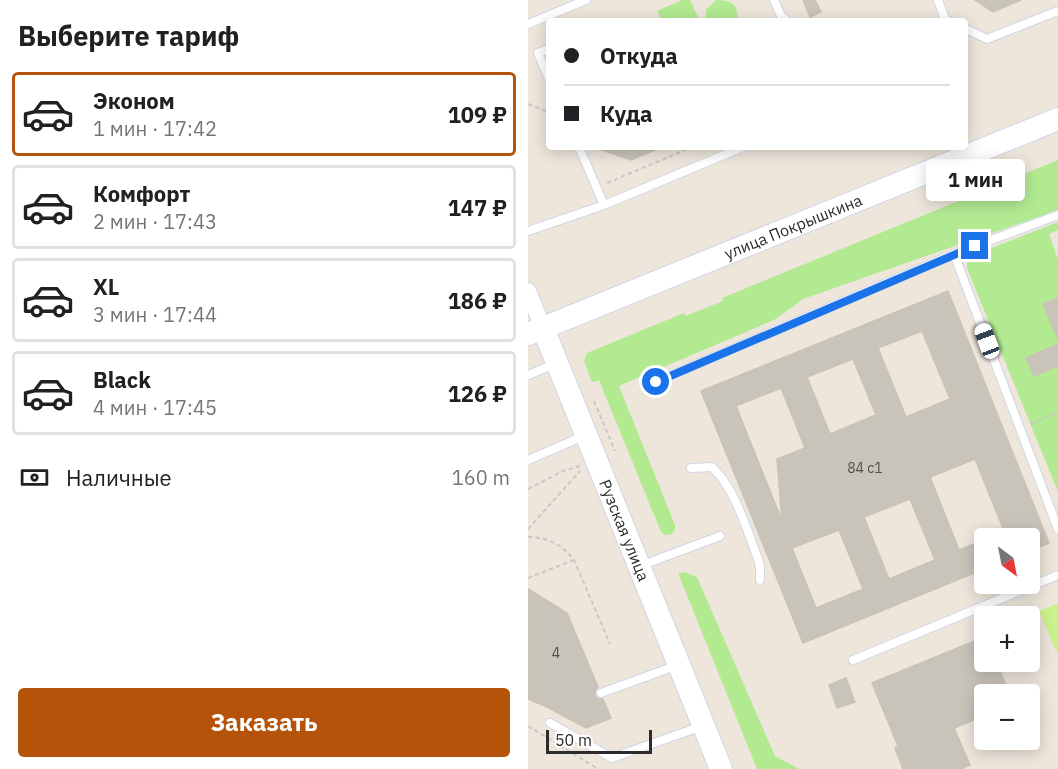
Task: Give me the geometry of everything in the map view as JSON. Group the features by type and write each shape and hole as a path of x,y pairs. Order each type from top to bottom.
{"main road":[{"name":"улица Покрышкина","path":"536,331 1058,119"},
{"name":"Рузская улица","path":"536,331 558,363 721,769"}],"street":[{"name":"Рузская улица","path":"528,291 536,331"}],"lane":[{"path":"528,24 586,0"},
{"path":"774,0 783,18"},
{"path":"938,0 945,18"},
{"path":"968,30 987,39 1058,11"},
{"path":"546,50 538,53 546,72"},
{"path":"580,150 604,206"},
{"path":"528,231 604,206 736,150"},
{"path":"656,382 954,254 1058,215"},
{"path":"954,254 1058,529"},
{"path":"528,375 558,363"},
{"path":"528,460 586,435"},
{"path":"691,468 712,467 723,478 758,559 760,580"},
{"path":"640,566 720,536"},
{"path":"853,660 1058,575"},
{"path":"601,693 678,665"},
{"path":"550,723 612,758 702,726"}],"path":[{"path":"528,104 546,111"},
{"path":"596,187 685,150"},
{"path":"1020,428 1058,412"},
{"path":"528,489 563,471 585,464 528,529"},
{"path":"528,537 552,541 567,551 574,560 610,644"},
{"path":"528,578 574,560"},
{"path":"528,726 598,769"}],"green space":[{"path":"682,0 690,0 699,18 660,18 657,11"},
{"path":"716,0 730,2 737,11 738,18 706,18 706,10"},
{"path":"1058,160 1058,210 803,299 774,320 619,386 675,525 672,534 665,535 661,532 599,380 592,382 584,361 587,353 684,313 686,316 723,301 722,298"},
{"path":"1058,222 1058,230 1049,234 1058,259 1058,298 1043,305 1058,344 1026,359 1034,376 1058,366 1058,492 967,268 967,260 971,256"},
{"path":"684,572 697,577 775,756 799,769 757,769 678,573"},
{"path":"1058,603 1058,656 1040,613 1040,611"}],"building":[{"path":"803,0 815,0 821,12 810,17"},
{"path":"975,0 1021,0 993,12"},
{"path":"602,150 655,150 631,160"},
{"path":"948,291 1049,543 1040,547 1040,528 1003,528 975,459 930,477 959,550 974,544 974,573 803,643 701,391","holes":["922,331 950,399 906,417 878,348","853,359 876,415 830,434 807,377","781,388 805,448 777,459 782,521 736,406","910,499 935,560 889,579 864,517","839,530 863,589 816,608 792,548"]},
{"path":"1058,298 1058,339 1043,304"},
{"path":"1058,344 1058,366 1034,376 1026,358"},
{"path":"528,589 567,613 598,687 595,696 603,699 611,718 586,728 528,699"},
{"path":"974,641 974,672 1000,672 1006,684 974,684 974,720 954,728 970,765 961,769 903,769 895,748 898,746 872,683"},
{"path":"846,678 855,702 837,708 829,685"}],"route":[{"path":"656,382 975,246"}]}
